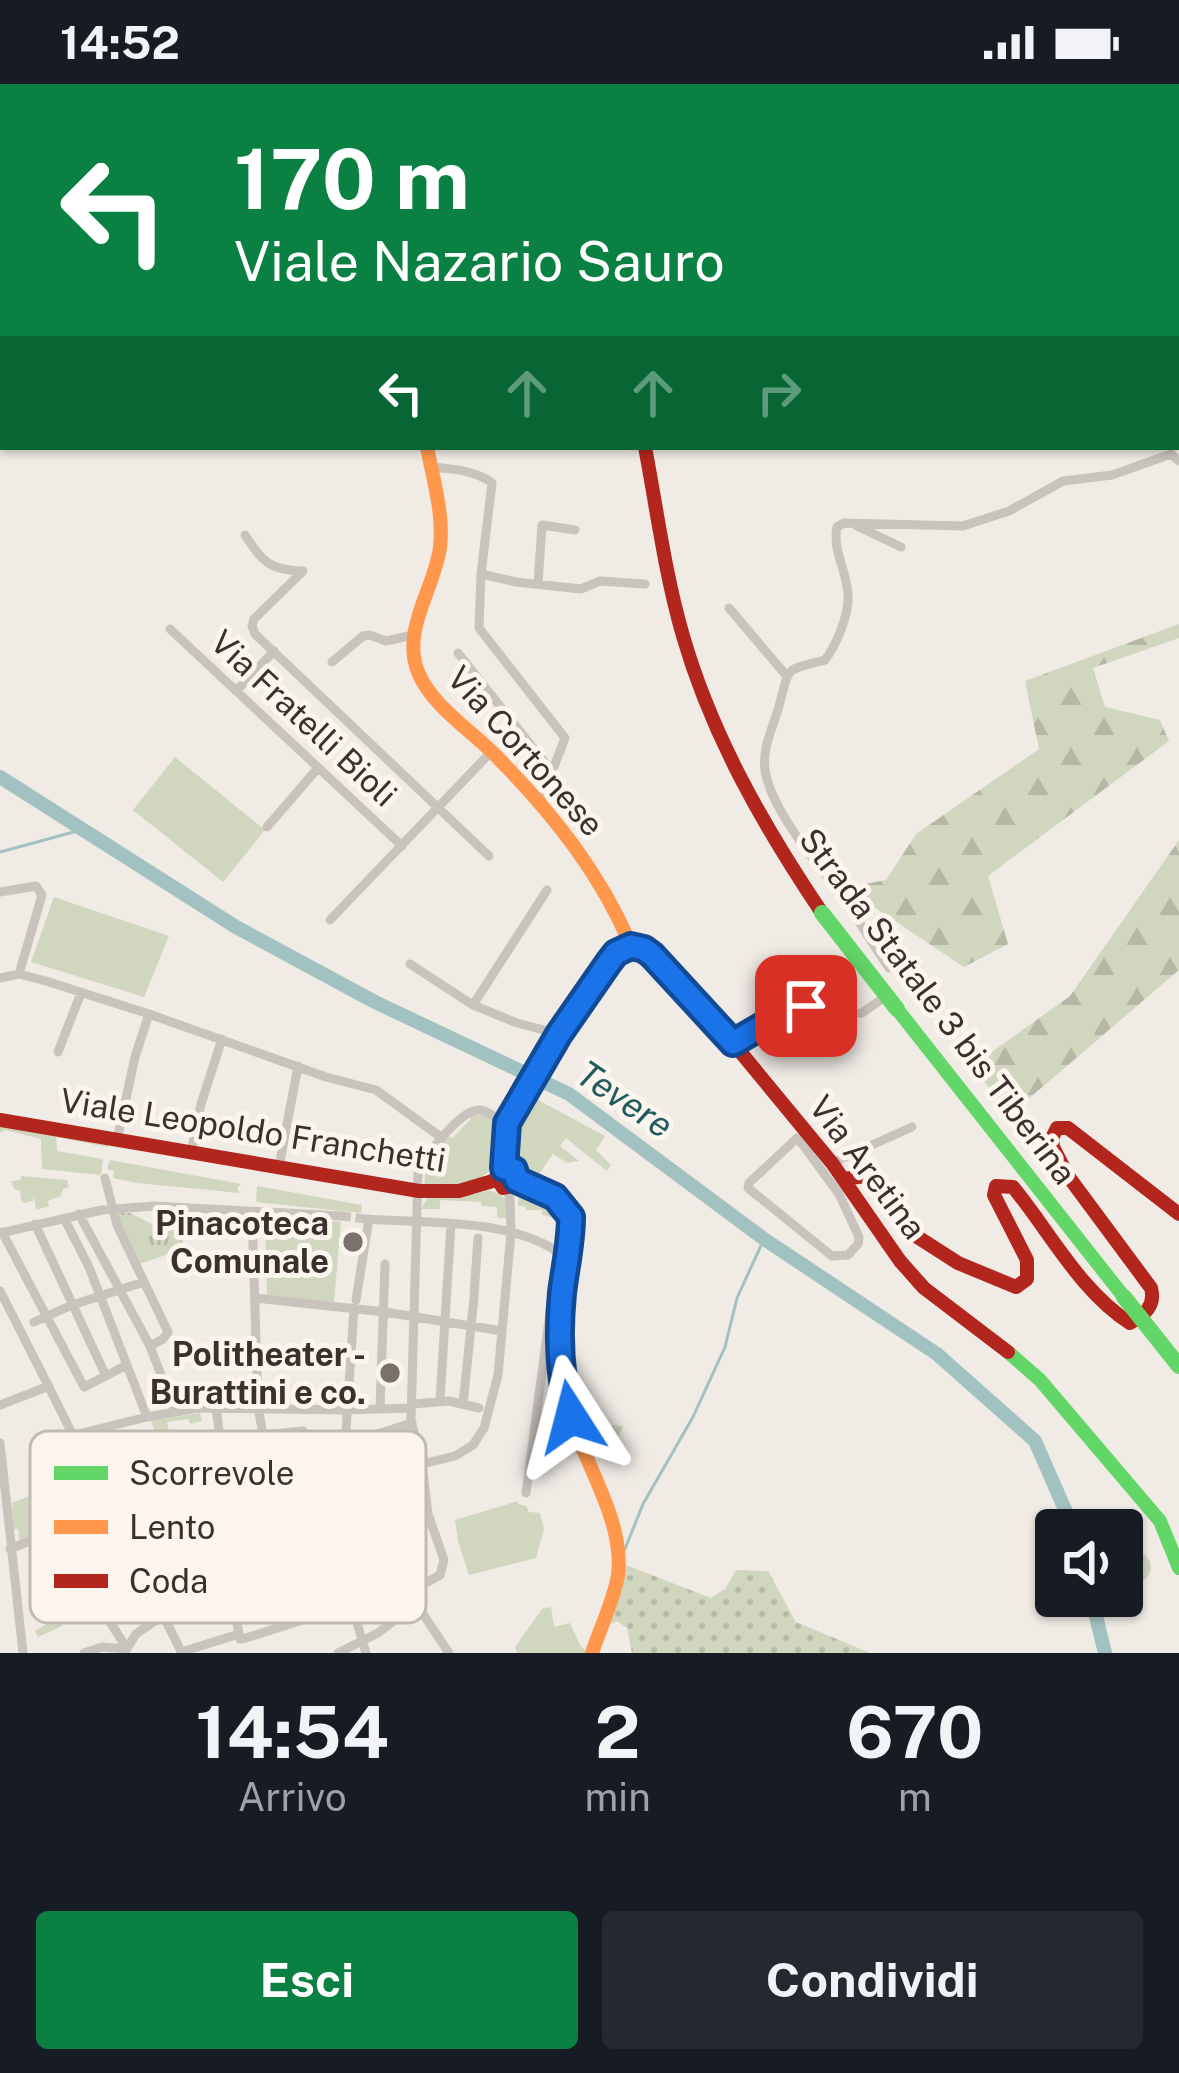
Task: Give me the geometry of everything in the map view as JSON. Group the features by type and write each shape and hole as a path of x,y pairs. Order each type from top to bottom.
{"main road":[{"path":"413,635 440,543 428,450"},
{"name":"Strada Statale 3 bis Tiberina","path":"646,450 672,593 698,681 731,761 778,850 1128,1294 1179,1366"},
{"name":"Strada Statale 3 bis Tiberina","path":"657,450 682,590 707,679 740,758 826,910"},
{"name":"Via Cortonese","path":"413,635 414,660 423,682 540,803 595,875 620,916 631,946"},
{"path":"592,1653 618,1576 618,1540 562,1384 562,1292 571,1231 568,1213 555,1197 506,1179 510,1117 609,962 631,946"},
{"name":"Via Aretina","path":"631,946 652,955 733,1043 807,1141 832,1163 924,1288 1040,1380 1094,1441 1160,1520 1179,1568"},
{"name":"Viale Leopoldo Franchetti","path":"0,1120 419,1191 448,1193 506,1179"},
{"path":"844,1179 865,1176 921,1241 1016,1286 1027,1280 1028,1260 994,1195 996,1186 1013,1187 1099,1297 1130,1323 1153,1305 1151,1288 1068,1176 1053,1147 1057,1128 1068,1128 1179,1214"},
{"name":"Strada Statale 3 bis Tiberina","path":"1128,1294 1179,1350"}],"street":[{"path":"889,968 793,831 765,766 767,738 785,674 825,660 837,639 848,592 837,526 963,526 1009,511 1063,481 1112,475 1171,454 1179,461"},
{"path":"431,467 464,471 492,483 479,628 565,739 540,803"},
{"path":"852,523 901,547"},
{"path":"538,584 542,525 575,530"},
{"path":"245,535 266,563 285,571 303,571 254,620 255,634 489,856"},
{"path":"481,574 581,589 600,581 645,584"},
{"path":"729,608 785,674"},
{"name":"Via Fratelli Bioli","path":"170,629 402,846"},
{"path":"332,662 363,636 386,641 413,635"},
{"path":"236,691 274,652"},
{"path":"458,653 554,773"},
{"path":"330,920 492,751"},
{"path":"267,827 318,768"},
{"path":"0,892 35,886 42,896 19,974"},
{"path":"472,1005 547,890"},
{"path":"410,964 472,1005 554,1042"},
{"path":"0,978 19,974 376,1090 442,1138"},
{"path":"58,1052 81,993"},
{"path":"733,1043 795,1008 862,1013 879,1001"},
{"path":"117,1140 149,1014"},
{"path":"191,1153 222,1039"},
{"path":"279,1168 298,1066"},
{"path":"414,1431 420,1166 473,1111 510,1117"},
{"path":"832,1163 912,1127"},
{"path":"797,1138 807,1141 859,1237 848,1255 832,1256 748,1188 797,1138"},
{"path":"105,1178 111,1209 168,1332 150,1346"},
{"path":"426,1463 455,1456 473,1445 484,1428 485,1410 498,1375 511,1233 506,1179"},
{"path":"125,1366 84,1388 1,1232 111,1209 177,1207 341,1216"},
{"path":"251,1211 261,1431"},
{"path":"79,1214 150,1346 176,1412"},
{"path":"64,1218 89,1267 147,1417"},
{"path":"345,1431 368,1219 451,1224 479,1234 511,1233 534,1238 567,1259"},
{"path":"35,1224 108,1375"},
{"path":"440,1400 451,1224"},
{"path":"463,1404 479,1234"},
{"path":"89,1267 103,1261"},
{"path":"380,1409 385,1264"},
{"path":"34,1322 144,1282"},
{"path":"0,1291 72,1431"},
{"path":"526,1493 552,1297 562,1292"},
{"path":"255,1298 356,1306 502,1330"},
{"path":"0,1405 49,1386"},
{"path":"93,1431 216,1407 380,1409 440,1400 485,1410"},
{"path":"216,1407 218,1431"},
{"path":"388,1431 412,1423"},
{"path":"0,1443 3,1511 23,1653"},
{"path":"426,1497 444,1559 440,1575 426,1583"},
{"path":"10,1550 30,1541"},
{"path":"426,1619 449,1653"},
{"path":"109,1623 126,1651"},
{"path":"126,1651 136,1634 152,1623"},
{"path":"166,1623 182,1653 288,1623"},
{"path":"237,1623 242,1653"},
{"path":"338,1653 365,1647 393,1623"},
{"path":"84,1653 98,1647 126,1651"}],"green space":[{"path":"1179,624 1179,638 1093,668 1105,707 1160,720 1169,741 988,876 1008,944 964,967 862,899 865,884 886,880 916,834 1039,749 1025,681"},
{"path":"175,757 265,830 223,882 133,810"},
{"path":"1179,840 1179,970 1012,1113 971,1067 1070,996"},
{"path":"54,897 169,936 144,997 31,962"},
{"path":"538,1100 605,1136 596,1150 611,1165 607,1171 566,1138 560,1146 579,1161 567,1163 553,1154 537,1177 544,1186 521,1170 511,1139 525,1102"},
{"path":"481,1115 504,1125 494,1166 468,1183 424,1187 426,1164 448,1136 452,1138 470,1116"},
{"path":"0,1125 109,1142 107,1147 56,1137 57,1151 103,1159 101,1175 42,1169 41,1139 5,1130 0,1133"},
{"path":"110,1160 241,1184 240,1193 113,1178 114,1171 107,1169"},
{"path":"21,1176 67,1180 69,1187 48,1201 49,1206 36,1210 34,1195 33,1201 24,1203 20,1191 14,1189 11,1181"},
{"path":"257,1186 362,1205 361,1213 256,1202"},
{"path":"490,1190 507,1199 507,1218 497,1218 497,1207 481,1202 440,1200 440,1209 421,1209 429,1196"},
{"path":"524,1191 541,1193 566,1217 562,1250 558,1222 542,1215 542,1210 518,1206"},
{"path":"119,1213 154,1225 174,1223 182,1229 183,1243 172,1253 139,1264 116,1217"},
{"path":"265,1220 325,1226 327,1220 341,1222 334,1302 267,1296"},
{"path":"564,1305 573,1305 569,1350 586,1423 623,1426 614,1447 549,1438"},
{"path":"200,1413 202,1421 167,1422 169,1431 155,1431 151,1421"},
{"path":"30,1496 30,1539 20,1543 18,1529 13,1530 12,1503"},
{"path":"518,1501 529,1512 540,1513 544,1529 536,1558 469,1575 455,1520"},
{"path":"1143,1554 1150,1561 1150,1573 1143,1580"},
{"path":"613,1560 711,1598 725,1589 736,1570 768,1571 796,1622 870,1653 632,1653 627,1628 617,1621 611,1624 616,1599"},
{"path":"551,1607 554,1627 570,1623 589,1653 517,1653 515,1647 542,1609"},
{"path":"49,1623 62,1626 38,1637 35,1631"}],"waterway":[{"name":"Tevere","path":"0,777 236,927 375,1002 569,1094 764,1239 937,1354 1035,1441 1065,1509"},
{"path":"0,852 81,830"},
{"path":"625,1549 643,1504 693,1417 725,1347 737,1298 764,1239"},
{"name":"Tevere","path":"1096,1617 1105,1653"}],"tunnel":[{"path":"342,1216 366,1219"}],"traffic: fast":[{"path":"822,913 897,1009"},
{"path":"897,1009 1124,1297"},
{"path":"1124,1297 1179,1366"},
{"path":"1008,1352 1040,1380 1160,1521 1179,1568"}],"traffic: slow":[{"path":"428,450 441,535 416,625 418,672 443,708 499,759 557,823 605,894 631,946"},
{"path":"517,1180 555,1197 571,1217 561,1320 562,1382 575,1429 614,1527 618,1551 616,1585 592,1653"}],"traffic: jam":[{"path":"646,450 671,589 695,673 742,780 822,913"},
{"path":"517,1180 503,1188 496,1177 514,1108 593,981 619,952 641,949 653,955 733,1043 832,1163 924,1288 1008,1352"},
{"path":"0,1120 419,1191 459,1191 496,1180"},
{"path":"844,1179 865,1176 916,1236 958,1263 1016,1287 1027,1279 1027,1260 994,1195 996,1186 1013,1187 1081,1278 1130,1323 1148,1309 1151,1288 1068,1176 1053,1147 1057,1128 1068,1128 1179,1214"}],"place":[{"name":"Pinacoteca Comunale","path":"353,1242"},
{"name":"Politheater - Burattini e co.","path":"390,1373"}],"route":[{"path":"571,1417 562,1384 560,1348 571,1217 555,1197 517,1180 514,1170 504,1168 507,1123 513,1111 559,1034 622,949 638,947 652,955 733,1043 788,1011 806,1006"}]}
